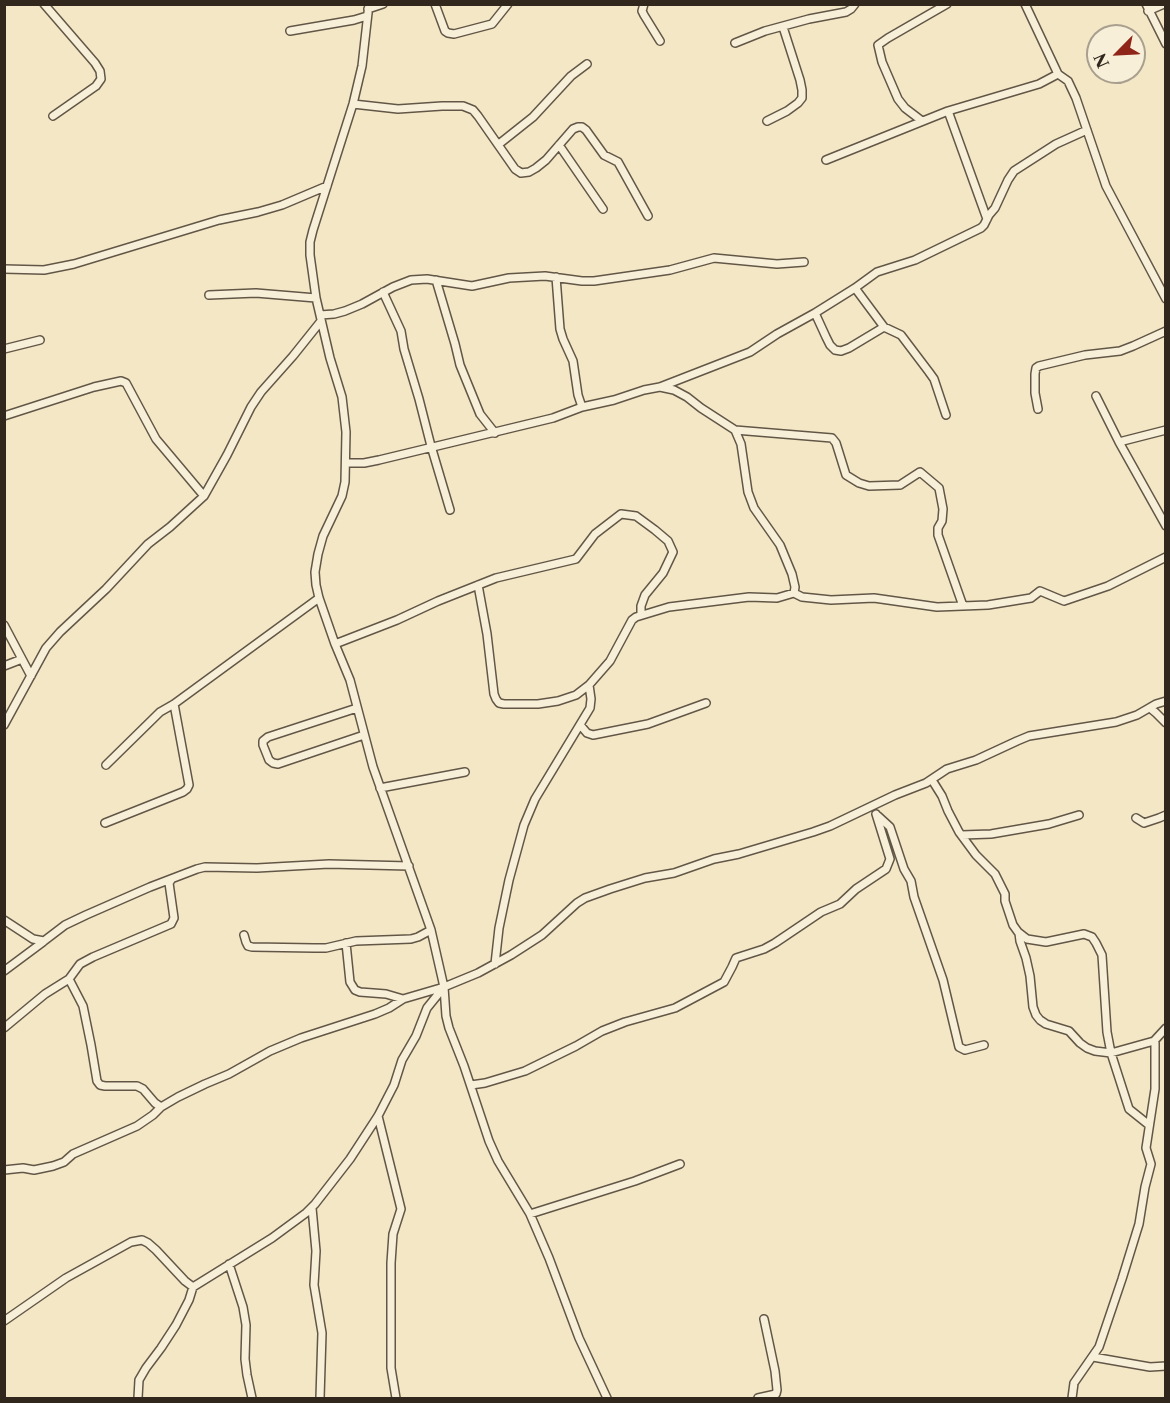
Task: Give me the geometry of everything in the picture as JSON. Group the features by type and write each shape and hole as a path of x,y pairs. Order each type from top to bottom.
{"street":[{"path":"44,4 94,63 100,71 101,79 96,86 53,116"},
{"path":"290,31 354,20 368,10 383,4"},
{"path":"435,4 445,31 454,34 492,24 508,4"},
{"path":"644,4 642,11 660,41"},
{"path":"735,43 783,27 846,12 855,4"},
{"path":"922,121 905,108 898,99 882,62 879,45 948,4"},
{"path":"1025,4 1058,74 1068,81 1106,186 1166,299"},
{"path":"1164,4 1147,8 1166,44"},
{"path":"368,10 362,66 353,104 310,242 316,298 345,415 345,482 342,496 323,536 318,554 315,572 319,598 350,680 380,788 430,930 444,987 449,1028 489,1141 498,1161 530,1214 576,1329 607,1398"},
{"path":"767,121 787,111 802,98 800,80 783,27"},
{"path":"498,144 533,117 571,76 587,64"},
{"path":"826,160 948,111 1039,84 1058,74"},
{"path":"353,104 386,109 464,106 478,116 521,173 536,168 573,129 578,127 586,130 600,151 618,162 648,216"},
{"path":"948,111 987,219"},
{"path":"346,463 364,463 552,418 582,407 660,387 750,352 855,288 877,272 915,260 981,228 995,208 1014,171 1056,144 1087,130"},
{"path":"559,145 603,209"},
{"path":"4,269 44,270 74,264 219,220 282,205 327,186"},
{"path":"4,725 46,648 148,544 204,496 251,407 321,318 362,304 393,286 411,280 427,279 472,285 509,278 556,277 594,281 670,270 714,258 777,264 804,262"},
{"path":"556,277 560,329 562,339 573,362 582,407"},
{"path":"436,280 460,365 480,414 495,433"},
{"path":"855,288 884,327 901,335 929,372 934,379 946,415"},
{"path":"209,295 249,292 316,298"},
{"path":"383,292 401,331 404,349 450,510"},
{"path":"815,313 830,345 835,350 841,351 849,348 884,327"},
{"path":"1038,408 1035,374 1039,366 1085,355 1120,351 1166,331"},
{"path":"4,349 40,340"},
{"path":"4,416 94,387 121,381 126,383 156,439 204,496"},
{"path":"660,387 674,390 687,397 735,430 832,438 836,443 846,475 859,483 869,486 900,485 920,472 939,488 943,509 942,521 938,528 939,535 963,606"},
{"path":"1096,396 1166,526"},
{"path":"735,430 741,444 748,492 754,508 780,545 792,574 794,593"},
{"path":"1119,442 1166,430"},
{"path":"335,645 478,585 576,559 595,534 621,514 636,516 668,542 673,552 663,573 645,595 641,615"},
{"path":"478,585 496,699 499,703 504,704 538,704 576,695 590,686 610,661 632,620 669,607 748,597 777,598 794,593 802,597 831,600 874,598 937,607 988,605 1031,598 1040,591 1064,601 1108,586 1166,556"},
{"path":"106,765 152,718 319,598"},
{"path":"4,625 31,676"},
{"path":"4,666 22,659"},
{"path":"495,964 499,928 509,880 524,825 535,799 590,708 590,686"},
{"path":"4,1170 23,1168 34,1170 64,1162 74,1154 137,1126 161,1107 270,1051 301,1038 375,1014 404,999 444,987 495,964 542,934 585,898 830,826 932,780 948,769 976,760 1029,736 1116,722 1137,716 1166,701"},
{"path":"580,726 593,735 648,724 706,703"},
{"path":"105,823 187,789 189,785 174,704"},
{"path":"357,708 268,737 263,741 263,745 269,760 278,764 364,735"},
{"path":"1150,708 1166,723"},
{"path":"380,788 465,772"},
{"path":"932,780 954,824 976,855 995,874 1005,894 1013,925 1018,932 1027,939 1046,942 1084,934 1096,943 1102,955 1107,1032 1111,1053 1129,1109 1149,1125"},
{"path":"868,808 890,827 904,869 911,881 914,897 943,981 959,1047 965,1050 984,1045"},
{"path":"471,1085 525,1071 602,1031 675,1008 724,982 736,958 775,943 822,912 840,904 856,889 886,869 890,859 876,814"},
{"path":"962,835 991,834 1049,824 1079,814"},
{"path":"1136,818 1144,823 1166,815"},
{"path":"4,971 65,925 150,887 205,867 257,868 329,864 409,866"},
{"path":"4,1028 45,994 69,979 80,964 171,924 174,918 169,883 171,880"},
{"path":"4,920 33,939 44,941"},
{"path":"244,935 248,946 252,947 326,948 356,941 411,939 430,930"},
{"path":"1018,932 1030,976 1033,1007 1036,1015 1046,1024 1069,1031 1087,1048 1111,1053 1154,1041 1166,1028"},
{"path":"346,943 350,982 355,990 404,999"},
{"path":"69,979 82,1006 99,1085 137,1086 161,1107"},
{"path":"138,1398 139,1380 176,1324 193,1287 272,1238 312,1208 350,1159 378,1116 394,1085 402,1060 416,1036 427,1008 444,987"},
{"path":"1072,1398 1074,1383 1099,1347 1140,1224 1151,1164 1146,1148 1155,1089 1154,1041"},
{"path":"378,1116 401,1209 393,1234 392,1263 391,1368 396,1398"},
{"path":"530,1214 635,1181 680,1164"},
{"path":"312,1208 316,1251 314,1285 322,1333 320,1398"},
{"path":"4,1321 66,1278 131,1242 141,1240 156,1250 193,1287"},
{"path":"230,1264 246,1325 245,1359 252,1398"},
{"path":"758,1398 776,1394 777,1390 764,1319"},
{"path":"1093,1357 1150,1367 1166,1366"}]}
